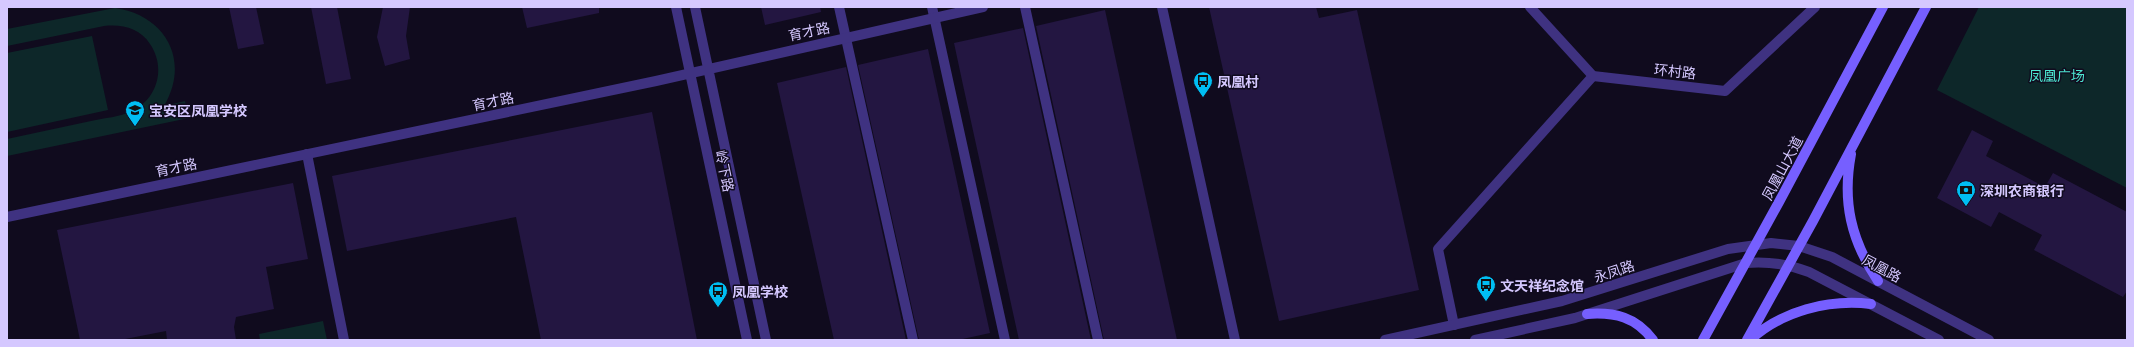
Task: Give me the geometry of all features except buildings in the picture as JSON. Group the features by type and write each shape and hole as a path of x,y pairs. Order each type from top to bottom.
{"main road":[{"name":"凤凰山大道","path":"1703,340 1746,263 1882,7"},
{"path":"1748,340 1926,7"},
{"path":"1853,144 1848,181 1851,221 1863,259 1878,281"},
{"path":"1748,340 1773,323 1809,308 1837,303 1871,304"},
{"path":"1587,314 1607,313 1630,319 1642,327 1653,340"}],"street":[{"name":"岭下路","path":"676,7 747,340"},
{"name":"岭下路","path":"695,7 766,340"},
{"path":"839,7 913,340"},
{"path":"932,7 1005,340"},
{"name":"育才路","path":"7,217 690,73 983,7"},
{"path":"1025,7 1098,340"},
{"path":"1162,7 1235,340"},
{"path":"1454,325 1438,249 1593,76 1530,7"},
{"name":"环村路","path":"1593,76 1725,91 1815,7"},
{"path":"307,154 344,340"},
{"name":"凤凰路","path":"1756,244 1799,246 1832,257 1989,340"},
{"name":"永凤路","path":"1386,340 1562,301 1728,249 1756,244"},
{"path":"1475,340 1587,314 1746,263 1767,262 1788,265 1809,272 1939,340"}],"green space":[{"name":"凤凰广场","path":"1979,7 2127,7 2127,188 1937,90"},
{"path":"115,8 133,12 148,20 160,30 168,42 174,57 175,72 172,89 164,106 185,101 189,118 7,156 7,139 122,115 141,106 148,99 157,82 158,62 155,53 146,39 141,34 130,28 104,26 7,46 7,29"},
{"path":"92,36 108,110 7,132 7,53"},
{"path":"323,321 327,340 260,340 259,334"}],"place":[{"name":"凤凰村","path":"1203,98"},
{"name":"宝安区凤凰学校","path":"135,127"},
{"name":"深圳农商银行","path":"1966,207"},
{"name":"文天祥纪念馆","path":"1486,302"},
{"name":"凤凰学校","path":"718,308"}]}
